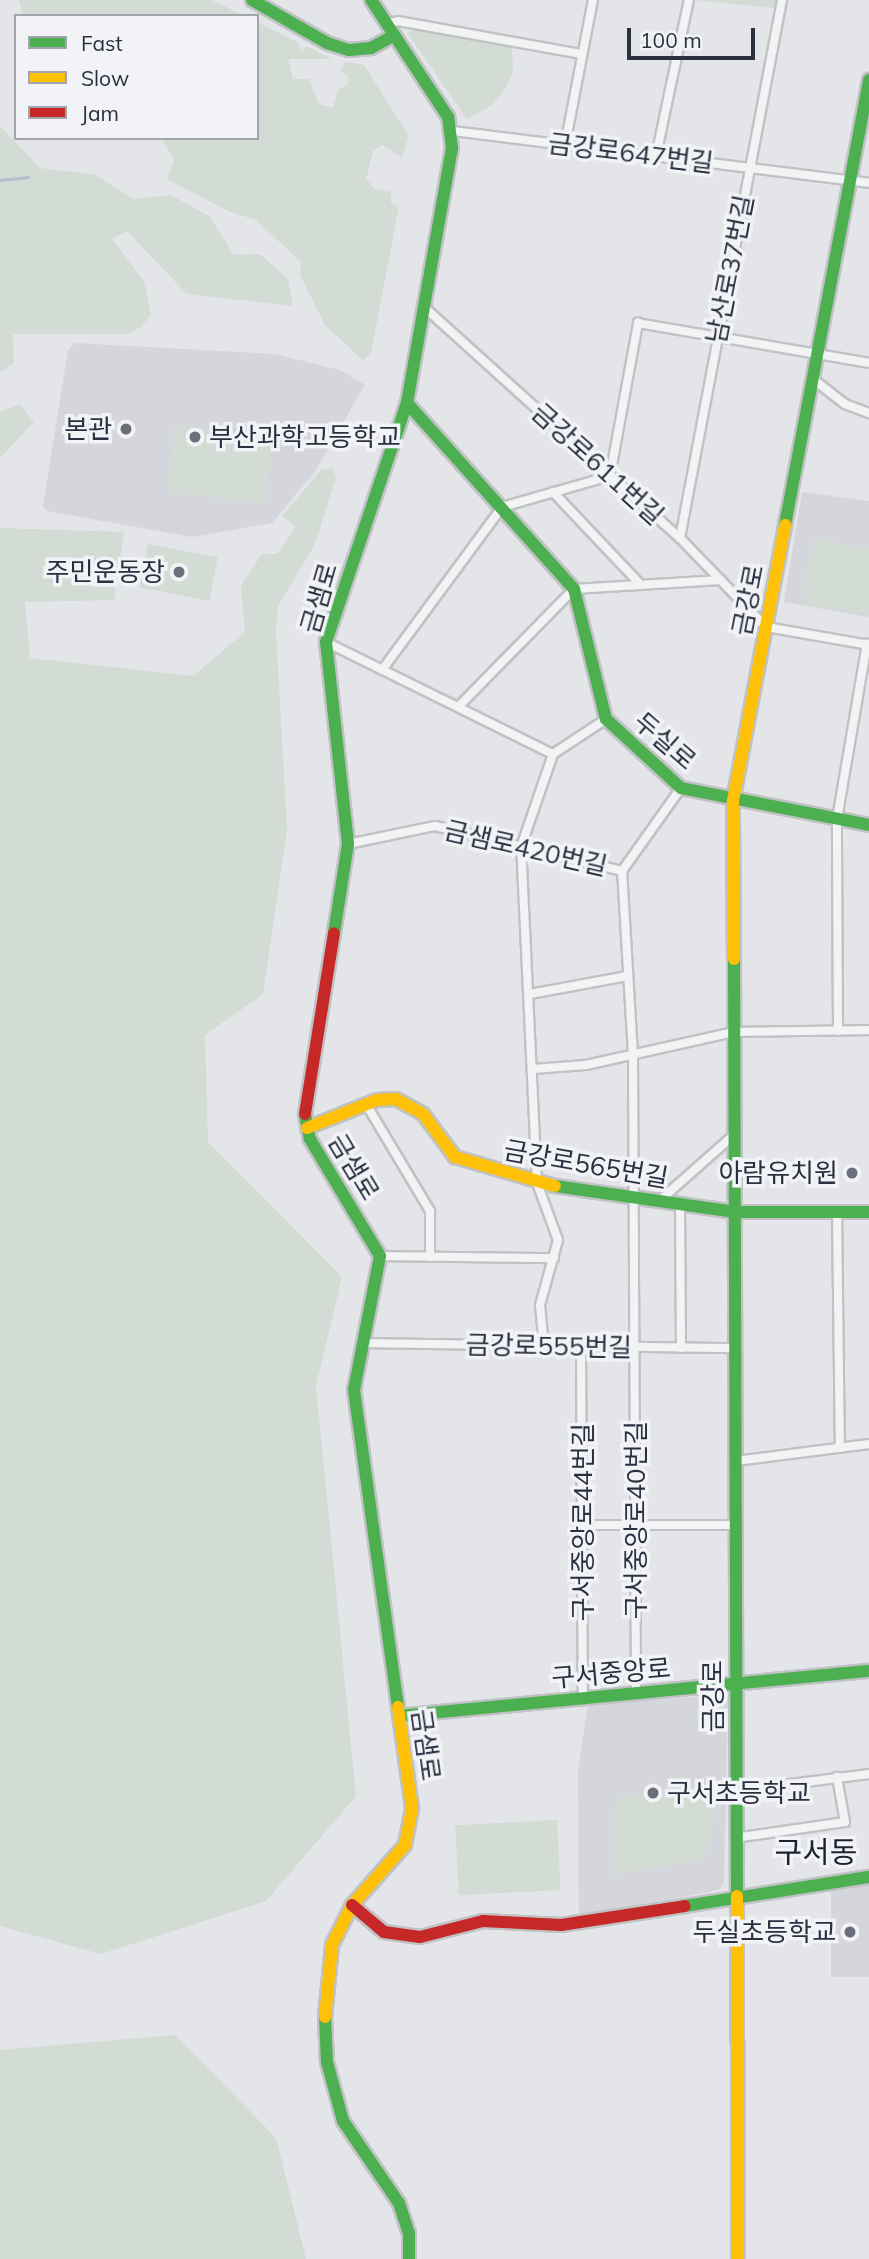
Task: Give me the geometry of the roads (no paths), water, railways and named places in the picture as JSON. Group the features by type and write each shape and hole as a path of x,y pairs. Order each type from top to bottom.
{"street":[{"path":"252,0 272,5 327,43 349,50 371,48 398,21 582,54"},
{"path":"371,0 453,131"},
{"path":"565,145 593,0"},
{"path":"656,156 690,0"},
{"name":"남산로37번길","path":"680,538 782,0"},
{"name":"금강로","path":"738,2259 733,801 869,80"},
{"name":"금강로647번길","path":"453,131 869,183"},
{"name":"금샘로","path":"409,2259 409,2233 399,2203 343,2121 330,2083 327,1969 332,1945 352,1905 409,1834 412,1808 355,1404 361,1343 380,1256 307,1128 348,844 327,642 407,403 453,131"},
{"name":"금강로611번길","path":"424,307 680,538 766,627"},
{"path":"382,670 502,507 610,476 638,323 869,363"},
{"path":"813,379 845,404 869,413"},
{"name":"두실로","path":"407,403 574,589 606,719 681,788 733,801 869,825"},
{"path":"553,492 641,585"},
{"path":"458,707 574,589 721,580"},
{"path":"766,627 868,644 837,819 838,1031"},
{"path":"327,642 553,754"},
{"path":"544,1346 540,1305 554,1258 556,1229 537,1183 522,847 553,754 606,719"},
{"path":"622,871 681,788"},
{"name":"금샘로420번길","path":"348,844 435,826 622,871"},
{"name":"구서중앙로40번길","path":"622,871 633,1055 636,1693"},
{"path":"530,994 627,976"},
{"path":"533,1069 586,1065 734,1032 869,1030"},
{"name":"금강로565번길","path":"307,1128 366,1104 396,1099 423,1114 455,1157 537,1183 735,1212 869,1212"},
{"path":"366,1104 430,1211 430,1257"},
{"path":"659,1201 735,1134"},
{"name":"금강로565번길","path":"680,1204 681,1348"},
{"path":"837,1212 840,1448"},
{"path":"380,1256 554,1258"},
{"name":"금강로555번길","path":"361,1343 736,1349"},
{"name":"구서중앙로44번길","path":"581,1346 583,1699"},
{"path":"736,1461 869,1444"},
{"path":"583,1525 737,1525"},
{"name":"구서중앙로","path":"399,1716 869,1671"},
{"path":"735,1791 869,1773"},
{"path":"735,1838 845,1822 837,1777"},
{"path":"352,1905 384,1932 420,1937 483,1921 561,1925 869,1877"}],"waterway":[{"path":"0,180 28,177"}],"place":[{"name":"본관","path":"126,429"},
{"name":"부산과학고등학교","path":"195,437"},
{"name":"주민운동장","path":"179,572"},
{"name":"아람유치원","path":"852,1173"},
{"name":"구서초등학교","path":"653,1793"},
{"name":"두실초등학교","path":"850,1932"}],"district":[{"name":"구서동","path":"816,1852"}]}
